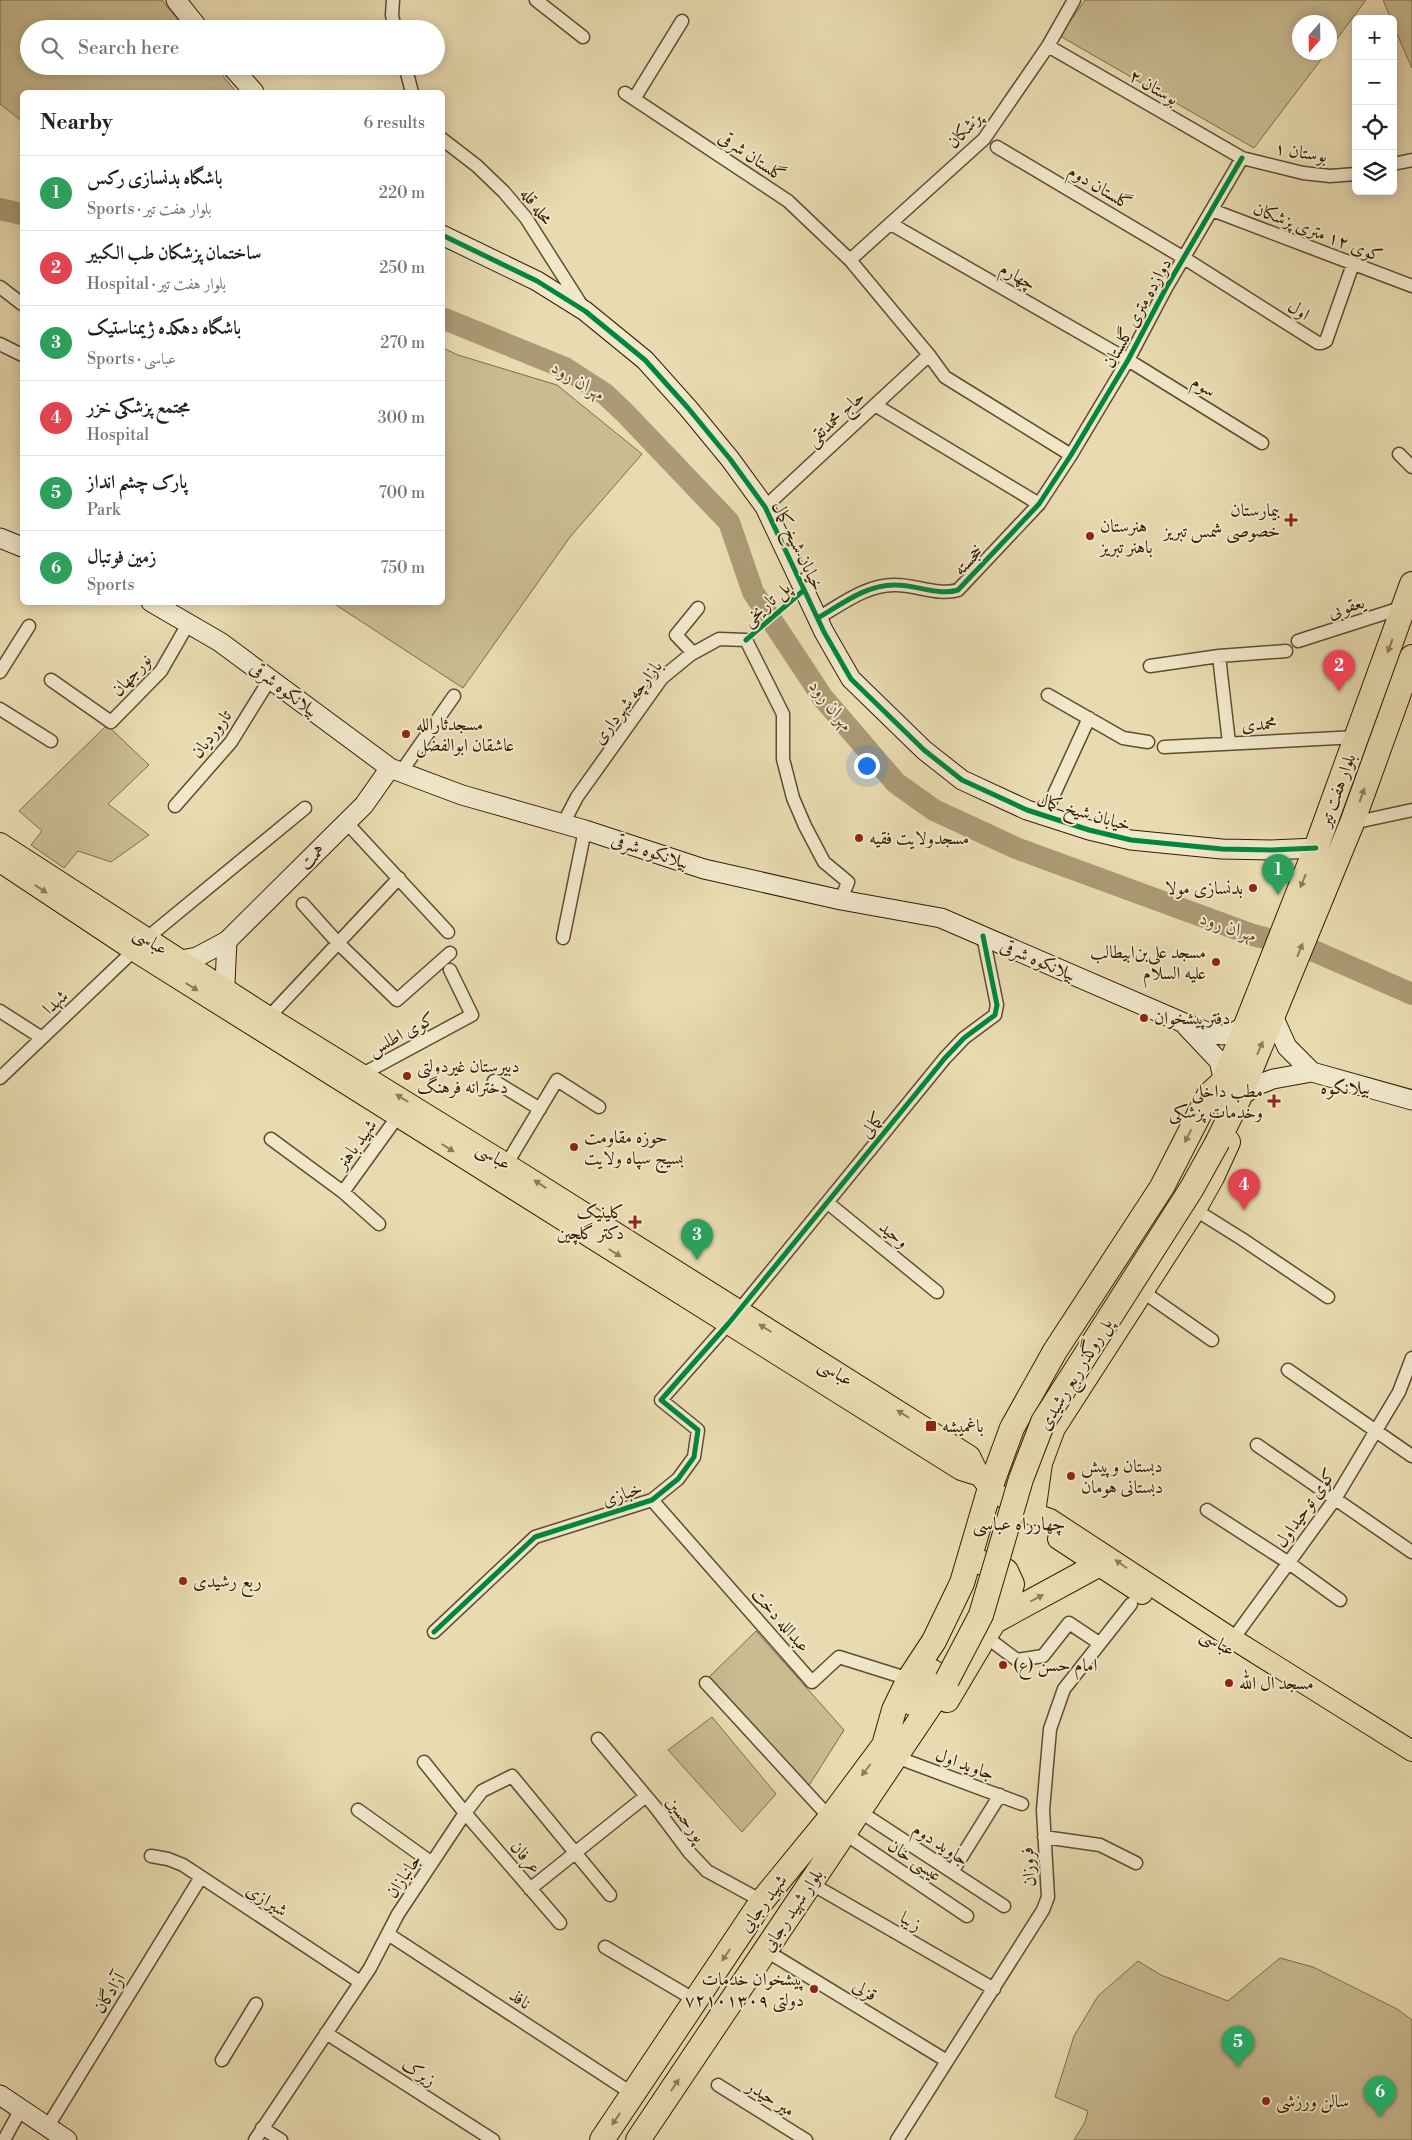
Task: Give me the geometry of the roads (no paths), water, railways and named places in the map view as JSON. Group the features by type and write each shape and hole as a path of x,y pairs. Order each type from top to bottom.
{"highway":[{"name":"بلوار هفت تیر","path":"1301,918 1316,848 1412,584"},
{"name":"بلوار هفت تیر","path":"1233,1096 1246,1024 1278,974 1301,918 1352,822 1412,657"},
{"name":"بلوار هفت تیر","path":"1213,1138 1273,1016 1278,974"},
{"path":"889,1753 894,1710 909,1679 934,1641 962,1583 969,1563 985,1482 1012,1428 1055,1351 1162,1187 1210,1095 1233,1096 1230,1137 1212,1177 1194,1209 1054,1428 1040,1463 1033,1513"},
{"name":"پل روگذر ربع رشیدی","path":"940,1676 981,1615 1021,1479 1043,1422 1192,1188 1213,1138"},
{"path":"1085,1304 1086,1317 1093,1327 1104,1331 1118,1326"},
{"path":"889,1753 937,1717 1008,1600 1012,1584 1006,1571 979,1560 969,1563"},
{"path":"989,1629 1096,1566"},
{"name":"بلوار شهید رجایی","path":"638,2140 810,1883 837,1825 859,1811 889,1753 940,1676"},
{"name":"شهید رجایی","path":"602,2140 762,1901 837,1825 889,1753"}],"main road":[{"name":"عباسى","path":"0,843 141,944 158,965 224,997"},
{"name":"عباسى","path":"0,862 141,944 180,960 224,997 264,1023 346,1083 398,1116 502,1171"},
{"name":"عباسى","path":"264,1023 363,1074 502,1171 733,1317 970,1456 985,1482 1033,1513 1050,1519 1114,1559 1233,1639 1412,1751"},
{"name":"عباسى","path":"1033,1513 1040,1528 1096,1566 1412,1762"}],"street":[{"path":"176,0 192,20"},
{"path":"393,20 394,0"},
{"path":"536,0 583,37"},
{"name":"پزشکان","path":"850,260 984,139 1048,46 1074,0"},
{"name":"گلستان شرقی","path":"682,21 630,96 788,201 850,260 945,377 1071,455"},
{"name":"بوستان ۲","path":"1048,46 1242,158"},
{"path":"239,75 252,90"},
{"path":"407,75 411,90"},
{"name":"محله قله","path":"445,141 477,166 504,192 521,212 585,311"},
{"name":"گلستان دوم","path":"997,147 1184,258"},
{"name":"بوستان ۱","path":"1242,158 1303,173 1330,176 1352,174"},
{"name":"دوازده متری گلستان","path":"1071,455 1128,360 1242,158"},
{"path":"1397,163 1412,160"},
{"name":"کوی ۱۲ متری پزشکان","path":"1212,210 1412,286"},
{"name":"چهارم","path":"891,224 1128,360"},
{"name":"خیابان شیخ کمال","path":"445,236 537,281 585,311 645,360 730,458 765,506 818,618 851,679 924,750 962,780 1027,810 1089,830 1131,840 1222,848 1271,850 1316,848"},
{"name":"اول","path":"1184,258 1318,343 1326,341 1352,264"},
{"path":"0,287 20,302"},
{"path":"0,344 20,353"},
{"name":"حاج محمدتقی","path":"765,506 929,355"},
{"name":"سوم","path":"1128,360 1262,443"},
{"path":"875,405 1039,504"},
{"path":"1399,454 1412,467"},
{"name":"خجسته","path":"818,618 869,589 881,586 918,586 951,592 958,590 1039,504 1071,455"},
{"name":"بیلانکوه شرقی","path":"156,605 220,642 396,770 462,795 585,830 704,869 841,900 941,918 1184,1023 1220,1036 1236,1033 1246,1024"},
{"name":"یعقوبی","path":"1298,641 1404,607"},
{"path":"693,653 676,635 698,608"},
{"name":"نورجهان","path":"51,680 111,722 161,671 188,624"},
{"path":"0,672 29,626"},
{"name":"بازارچه شهرداری","path":"563,824 577,797 662,678 693,653 719,639 746,640 783,714 783,759 793,798 824,862 848,882 841,900"},
{"path":"1150,666 1219,656 1286,651"},
{"path":"1219,656 1229,743"},
{"name":"تاروردیان","path":"175,806 231,742 270,679"},
{"path":"1048,695 1123,738 1148,742"},
{"path":"396,770 454,696"},
{"path":"0,709 51,741"},
{"path":"1044,816 1089,718"},
{"name":"محمدی","path":"1164,747 1357,737"},
{"name":"همت","path":"158,965 197,957 227,942 364,805 396,770"},
{"name":"شهدا","path":"0,1078 141,944 306,808"},
{"path":"1352,822 1412,810"},
{"path":"346,822 448,932"},
{"path":"563,938 585,830"},
{"path":"264,1023 399,878"},
{"path":"303,904 338,943 397,1000 450,953"},
{"name":"کمالی","path":"733,1317 945,1058 964,1038 995,1015 997,1005 983,936"},
{"path":"224,997 227,942"},
{"name":"کوی اطلس","path":"346,1083 472,1015 450,970"},
{"path":"0,1011 42,1038"},
{"path":"1273,1016 1287,1047 1312,1072"},
{"name":"بیلانکوه شرقی","path":"1184,1023 1220,1061 1233,1096"},
{"path":"1233,1096 1273,1079 1312,1072 1412,1100"},
{"path":"502,1171 557,1080 599,1107"},
{"path":"494,1081 540,1109"},
{"name":"شهید باهنر","path":"343,1192 398,1116"},
{"name":"شهید باهنر","path":"272,1139 343,1192 379,1224"},
{"name":"وحید","path":"828,1202 937,1292"},
{"path":"1194,1209 1328,1297"},
{"path":"1142,1291 1212,1340"},
{"name":"خبازی","path":"434,1632 535,1537 652,1500 678,1479 694,1457 698,1430 661,1400 733,1317"},
{"name":"کوی توحیداول","path":"1233,1639 1335,1499 1399,1392 1412,1358"},
{"path":"1288,1370 1412,1456"},
{"path":"1257,1445 1412,1552"},
{"name":"عبدالله دخت","path":"652,1500 812,1682 839,1657 909,1679"},
{"path":"1207,1510 1289,1563 1340,1600"},
{"name":"فروزان","path":"897,2140 1043,1910 1048,1897 1043,1810 1050,1729 1064,1689 1131,1604"},
{"path":"989,1629 1017,1660 1043,1656 1069,1623 1099,1643"},
{"name":"عیسی خان","path":"706,1684 837,1825 967,1916"},
{"name":"پورحسین","path":"598,1739 646,1796 689,1852 707,1871 762,1901"},
{"name":"جاوید اول","path":"889,1753 1022,1804"},
{"name":"عرفان","path":"424,1762 465,1813 560,1923"},
{"name":"جانبازان","path":"255,2140 360,1982 398,1914 465,1813 482,1791 512,1776 610,1895"},
{"path":"952,1872 1000,1795"},
{"path":"530,1889 646,1796"},
{"path":"358,1810 432,1863"},
{"name":"جاوید دوم","path":"859,1811 1004,1906"},
{"path":"1044,1837 1100,1844 1136,1863"},
{"name":"شیرازی","path":"151,1856 168,1858 183,1865 360,1982"},
{"name":"آزادگان","path":"48,2126 201,1877"},
{"name":"زیبا","path":"810,1883 994,1989"},
{"name":"نافذ","path":"388,1934 633,2094"},
{"path":"605,1947 695,2000"},
{"name":"قزلی","path":"765,1950 947,2060"},
{"path":"222,2060 256,2004"},
{"name":"زیرک","path":"326,2033 493,2140"},
{"name":"میر حیدر","path":"718,2085 806,2140"},
{"path":"0,2095 67,2140"},
{"path":"4,2140 21,2109"},
{"path":"262,2128 281,2140"}],"waterway":[{"name":"مهران رود","path":"0,209 20,214"},
{"name":"مهران رود","path":"445,319 565,368 605,394 625,413 729,522 753,592 823,698 896,783 934,810 1016,848 1253,935 1314,951 1412,994"}],"place":[{"name":"بیمارستان خصوصی شمس تبریز","path":"1291,520"},
{"name":"هنرستان باهنر تبریز","path":"1090,536"},
{"name":"ساختمان پزشکان طب الکبیر","path":"1339,691"},
{"name":"مسجدثارالله عاشقان ابوالفضل","path":"406,734"},
{"name":"مسجدولایت فقیه","path":"859,838"},
{"name":"بدنسازی مولا","path":"1253,888"},
{"name":"باشگاه بدنسازی رکس","path":"1278,895"},
{"name":"مسجد علی‌بن‌ابیطالب علیه السلام","path":"1216,962"},
{"name":"دفترپیشخوان","path":"1144,1018"},
{"name":"دبیرستان غیردولتی دخترانه فرهنگ","path":"407,1076"},
{"name":"مطب داخلی وخدمات پزشکی","path":"1274,1101"},
{"name":"حوزه مقاومت بسیج سپاه ولایت","path":"574,1147"},
{"name":"مجتمع پزشکی خزر","path":"1244,1210"},
{"name":"کلینیک دکتر گلچین","path":"635,1222"},
{"name":"باشگاه دهکده ژیمناستیک","path":"697,1260"},
{"name":"باغمیشه","path":"931,1426"},
{"name":"دبستان وپیش دبستانی هومان","path":"1071,1476"},
{"name":"ربع رشیدی","path":"183,1581"},
{"name":"امام حسن (ع)","path":"1003,1665"},
{"name":"مسجد ال الله","path":"1229,1683"},
{"name":"پیشخوان خدمات دولتی ۷۲۱۰۱۳۰۹","path":"814,1989"},
{"name":"پارک چشم انداز","path":"1238,2067"},
{"name":"سالن ورزشی","path":"1266,2101"},
{"name":"زمین فوتبال","path":"1380,2117"}],"district":[{"name":"بیلانکوه","path":"1345,1087"},
{"name":"چهارراه عباسی","path":"1019,1523"}]}
